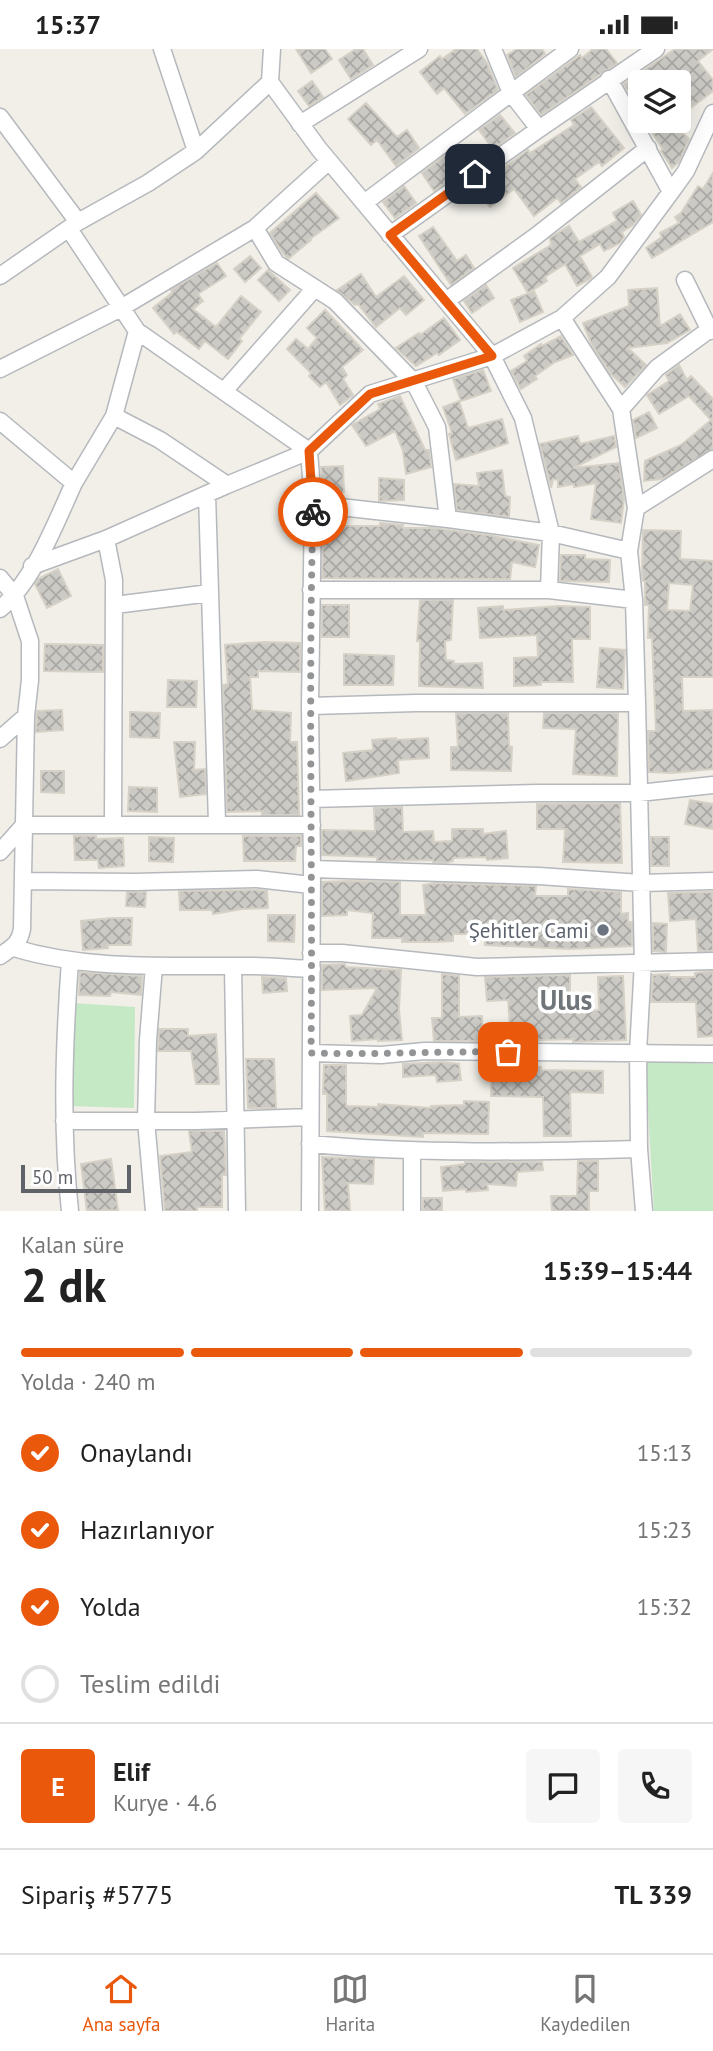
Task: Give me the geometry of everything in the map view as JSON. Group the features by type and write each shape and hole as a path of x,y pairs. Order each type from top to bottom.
{"street":[{"path":"162,49 196,151"},
{"path":"272,49 270,82 300,124 492,356 523,418 551,533 549,590"},
{"path":"300,124 419,49"},
{"path":"493,49 511,93 539,129"},
{"path":"364,203 570,49"},
{"path":"390,235 609,79 633,55 656,49"},
{"path":"609,79 671,192"},
{"path":"0,276 74,226 148,183 196,151 270,82"},
{"path":"33,566 106,539 309,451 370,394 492,356 562,319 608,277 687,171 713,113"},
{"path":"0,117 74,226 137,331 309,451"},
{"path":"446,302 648,148"},
{"path":"0,369 121,308 255,228 329,161"},
{"path":"255,228 276,263 335,301 414,382 437,427 448,519"},
{"path":"621,409 657,368 712,329 685,280"},
{"path":"225,391 315,288"},
{"path":"562,319 621,409 636,508 629,551 634,600 643,962 638,1052 639,1149 644,1211"},
{"path":"0,609 15,596 33,566 74,483 114,416 137,331"},
{"path":"114,416 160,440 227,485"},
{"path":"0,421 74,483"},
{"path":"309,451 313,504 310,706 310,1211"},
{"path":"636,508 713,459"},
{"path":"207,494 217,823"},
{"path":"313,504 551,533 629,551"},
{"path":"106,539 114,580 115,605 113,824"},
{"path":"0,578 15,596 30,641 20,939 7,952"},
{"path":"311,590 549,590 634,600"},
{"path":"115,605 210,593"},
{"path":"310,706 637,703"},
{"path":"0,739 26,716"},
{"path":"311,799 639,793 713,785"},
{"path":"0,852 24,825 312,825"},
{"path":"23,881 539,876 641,883 713,881"},
{"path":"7,952 70,961 154,966 233,966 311,961 342,953 477,967 713,961"},
{"path":"70,961 64,1121 70,1211"},
{"path":"154,966 148,1039 146,1120 154,1211"},
{"path":"233,966 237,1211"},
{"path":"311,1053 713,1053"},
{"path":"64,1121 196,1121 310,1117"},
{"path":"310,1144 412,1151 541,1152 639,1149"},
{"path":"412,1151 412,1211"}],"green space":[{"path":"72,1003 135,1007 134,1108 69,1106"},
{"path":"645,1061 713,1064 713,1211 654,1211"}],"building":[{"path":"296,49 325,49 332,59 311,73"},
{"path":"356,49 363,49 373,65 351,79 339,60"},
{"path":"456,49 477,49 487,63 498,90 465,114 444,88 437,94 420,72 440,56 442,59"},
{"path":"517,49 542,49 545,54 516,77 507,55"},
{"path":"593,49 606,49 617,63 541,115 526,95 580,55 582,58"},
{"path":"675,49 713,49 698,61 713,80 713,91 691,108 691,70 644,70"},
{"path":"312,81 323,97 309,106 298,91"},
{"path":"366,103 397,137 407,130 419,148 396,166 377,140 371,145 348,119"},
{"path":"591,107 624,148 602,166 599,162 575,179 581,187 561,203 557,198 534,216 514,189 490,207 476,189 528,150 530,153 574,125 571,120"},
{"path":"500,115 515,133 493,149 479,130"},
{"path":"652,133 683,133 689,139 679,162 672,168 661,151 663,149"},
{"path":"451,151 464,169 434,191 422,173"},
{"path":"713,173 713,222 652,258 646,248 662,237 660,233 679,223 675,217 681,213 698,186 703,189"},
{"path":"404,186 416,203 395,218 383,202"},
{"path":"316,193 339,218 288,259 270,233"},
{"path":"633,201 641,215 633,225 622,232 624,237 620,243 604,251 600,244 580,256 592,277 590,279 577,286 565,264 545,277 547,281 528,293 513,268 551,245 550,238 569,226 579,242 617,221 613,213"},
{"path":"433,227 457,261 466,255 474,268 451,285 419,236"},
{"path":"250,256 261,268 245,282 234,269"},
{"path":"217,263 226,276 198,294 203,301 193,309 216,327 241,296 261,312 239,339 242,341 228,359 205,341 199,349 177,332 174,334 153,308 173,292 171,290"},
{"path":"268,270 290,290 279,301 258,280"},
{"path":"361,274 376,297 404,276 424,300 406,315 400,308 376,327 358,304 355,305 337,290"},
{"path":"486,285 494,298 472,313 464,301"},
{"path":"657,288 660,326 680,314 690,330 667,343 628,348 646,365 625,387 610,373 591,343 583,323 629,306 628,290"},
{"path":"534,291 543,312 520,322 511,300"},
{"path":"325,310 363,350 342,367 347,375 343,379 353,395 340,405 326,382 320,387 309,376 311,373 287,349 296,339 308,349 317,338 307,328"},
{"path":"444,318 460,340 439,355 437,353 416,366 396,348 419,333 420,335"},
{"path":"561,336 573,355 555,362 535,376 537,379 521,389 511,371 527,361 524,356 541,344 542,346"},
{"path":"679,365 687,380 691,376 713,399 713,449 662,479 644,481 645,461 681,445 711,420 689,396 659,414 647,395 669,381 666,375"},
{"path":"483,370 491,391 461,401 453,379"},
{"path":"400,396 425,450 429,450 431,467 406,474 403,451 395,431 366,446 352,425 380,409 378,404"},
{"path":"459,401 468,428 502,419 508,443 456,460 449,434 452,433 443,407"},
{"path":"649,412 657,428 636,438 633,420"},
{"path":"578,436 580,444 614,436 616,447 573,468 619,463 624,499 621,523 591,519 596,483 558,487 558,480 553,479 551,488 540,444"},
{"path":"343,466 344,492 323,493 321,467"},
{"path":"502,470 505,496 510,497 509,517 457,510 454,484 479,486 477,473"},
{"path":"379,478 404,480 404,500 379,501"},
{"path":"380,523 403,525 403,528 433,528 488,535 539,545 535,567 512,562 510,579 322,578 323,526 380,526"},
{"path":"643,530 681,531 680,559 713,561 713,677 682,677 683,711 713,710 713,769 649,772 648,731 656,731 652,638 648,638 649,605 645,605 645,581 642,576","holes":["669,583 693,585 690,611 667,610"]},
{"path":"561,555 585,555 585,559 610,560 609,582 560,581"},
{"path":"58,569 71,596 47,608 35,584 38,579"},
{"path":"420,600 453,600 451,640 445,641 446,660 454,661 454,664 482,663 483,688 419,686 420,641 417,641"},
{"path":"322,605 349,605 349,637 322,637"},
{"path":"503,606 503,610 558,606 590,607 590,639 572,639 573,682 541,682 541,685 514,686 514,658 538,657 537,635 480,638 478,608"},
{"path":"300,643 300,672 258,671 258,677 250,677 252,710 291,713 290,742 297,742 299,815 262,815 262,811 227,812 223,685 228,684 225,645"},
{"path":"45,644 103,645 103,672 44,671"},
{"path":"600,648 625,650 623,689 597,687"},
{"path":"344,654 394,656 393,685 344,685"},
{"path":"168,680 197,681 196,707 167,707"},
{"path":"62,710 63,730 36,732 37,711"},
{"path":"130,712 160,713 159,738 130,737"},
{"path":"456,713 508,713 509,746 512,747 511,771 451,770 451,747 458,747"},
{"path":"544,713 618,713 617,776 573,774 576,729 543,728"},
{"path":"428,738 429,758 398,760 399,773 346,781 343,753 373,750 372,740"},
{"path":"174,742 195,742 194,770 205,769 206,794 180,797"},
{"path":"41,771 64,771 64,793 41,792"},
{"path":"129,787 157,788 157,812 128,811"},
{"path":"690,800 713,804 713,829 685,824"},
{"path":"620,803 622,863 563,862 565,829 537,829 537,804"},
{"path":"402,807 403,832 433,831 434,842 452,841 452,829 483,829 483,834 506,831 508,858 453,858 453,861 445,863 433,860 377,861 377,857 322,855 322,830 375,831 374,808"},
{"path":"74,836 96,836 96,839 123,838 124,866 99,868 98,860 75,860"},
{"path":"243,836 301,836 301,846 296,846 295,861 244,861"},
{"path":"149,837 174,838 173,862 149,861"},
{"path":"651,837 669,837 669,866 651,866"},
{"path":"322,882 400,882 400,915 426,915 423,885 435,883 536,886 535,896 568,896 568,889 621,892 621,914 628,913 628,922 632,922 632,946 569,949 485,945 485,934 453,934 453,941 435,942 372,938 373,913 347,910 347,915 322,916"},
{"path":"179,891 267,891 268,908 213,914 212,910 180,910"},
{"path":"127,892 146,892 145,907 126,906"},
{"path":"713,892 713,951 698,951 696,919 670,921 668,893"},
{"path":"268,915 295,915 294,942 268,941"},
{"path":"132,918 131,945 107,945 108,948 83,950 81,921"},
{"path":"653,923 667,924 666,952 653,951"},
{"path":"345,964 346,967 401,970 399,1010 402,1040 352,1041 350,1016 362,1015 377,988 322,990 322,965"},
{"path":"713,971 713,1036 698,1037 696,1002 651,1002 653,975 695,977 695,973"},
{"path":"80,972 142,976 141,995 111,992 110,996 79,995"},
{"path":"442,974 459,976 459,1017 482,1016 483,1041 434,1041 432,1018 442,1018"},
{"path":"570,975 570,1011 599,1010 598,977 623,976 626,1040 511,1041 508,1000 487,1001 485,977"},
{"path":"262,977 286,978 287,991 263,993"},
{"path":"159,1029 188,1029 188,1036 216,1034 219,1084 196,1084 191,1051 158,1051"},
{"path":"246,1059 274,1059 276,1108 248,1108"},
{"path":"403,1064 459,1064 461,1080 437,1082 436,1075 403,1077"},
{"path":"324,1065 346,1065 348,1106 378,1107 378,1104 431,1108 464,1105 464,1101 489,1102 488,1134 423,1133 423,1137 327,1131 327,1094 323,1094"},
{"path":"492,1065 541,1067 541,1070 603,1071 603,1093 570,1092 571,1136 544,1136 543,1097 491,1096"},
{"path":"189,1131 224,1131 226,1175 222,1175 222,1207 197,1207 197,1211 165,1211 160,1156 192,1152"},
{"path":"322,1157 374,1159 373,1184 348,1183 350,1211 325,1211"},
{"path":"111,1159 118,1210 87,1211 81,1164"},
{"path":"578,1161 598,1161 598,1191 589,1191 589,1211 552,1211 551,1196 577,1196"},
{"path":"465,1162 542,1162 543,1170 517,1172 516,1186 487,1184 488,1190 443,1191 441,1167"},
{"path":"423,1198 442,1198 442,1211 423,1211"}],"way so far":[{"path":"313,512 310,706 311,1053 381,1055 425,1051 508,1052"}],"place":[{"name":"Şehitler Cami","path":"603,930"}],"district":[{"name":"Ulus","path":"566,999"}],"route":[{"path":"313,512 309,451 370,394 492,356 390,235 475,174"}]}
